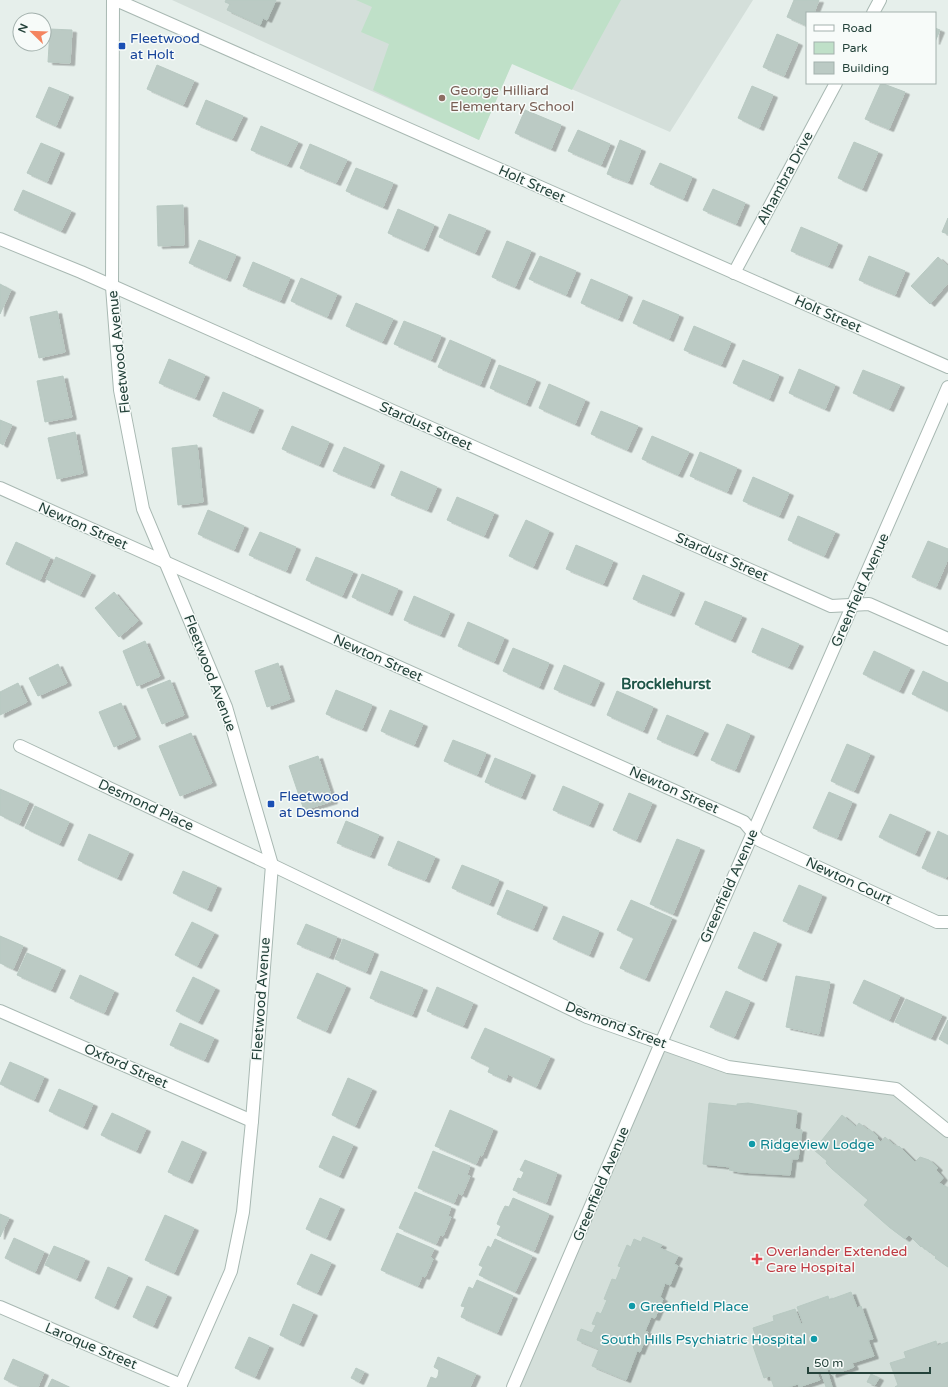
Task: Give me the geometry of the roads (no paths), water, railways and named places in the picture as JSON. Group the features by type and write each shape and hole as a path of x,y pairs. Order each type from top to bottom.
{"street":[{"name":"Holt Street","path":"115,0 948,367"},
{"name":"Fleetwood Avenue","path":"115,0 112,287 120,390 143,509 226,707 272,864 252,1121 243,1212 231,1271 181,1386"},
{"path":"874,12 880,0"},
{"name":"Alhambra Drive","path":"734,273 835,84"},
{"name":"Stardust Street","path":"0,239 112,287 831,606 869,604 948,639"},
{"name":"Greenfield Avenue","path":"513,1387 661,1043 948,387"},
{"name":"Newton Street","path":"0,488 744,822 753,833"},
{"name":"Desmond Place","path":"20,746 272,864"},
{"name":"Newton Court","path":"753,833 758,840 937,922 948,922"},
{"name":"Desmond Street","path":"272,864 587,1017 728,1067 896,1089 948,1132"},
{"name":"Oxford Street","path":"0,1011 252,1121"},
{"name":"Laroque Street","path":"0,1307 181,1386"}],"place":[{"name":"Fleetwood at Holt","path":"122,46"},
{"name":"George Hilliard Elementary School","path":"442,98"},
{"name":"Fleetwood at Desmond","path":"271,804"},
{"name":"Ridgeview Lodge","path":"752,1144"},
{"name":"Overlander Extended Care Hospital","path":"757,1259"},
{"name":"Greenfield Place","path":"632,1306"},
{"name":"South Hills Psychiatric Hospital","path":"814,1339"}],"district":[{"name":"Brocklehurst","path":"666,684"}]}
